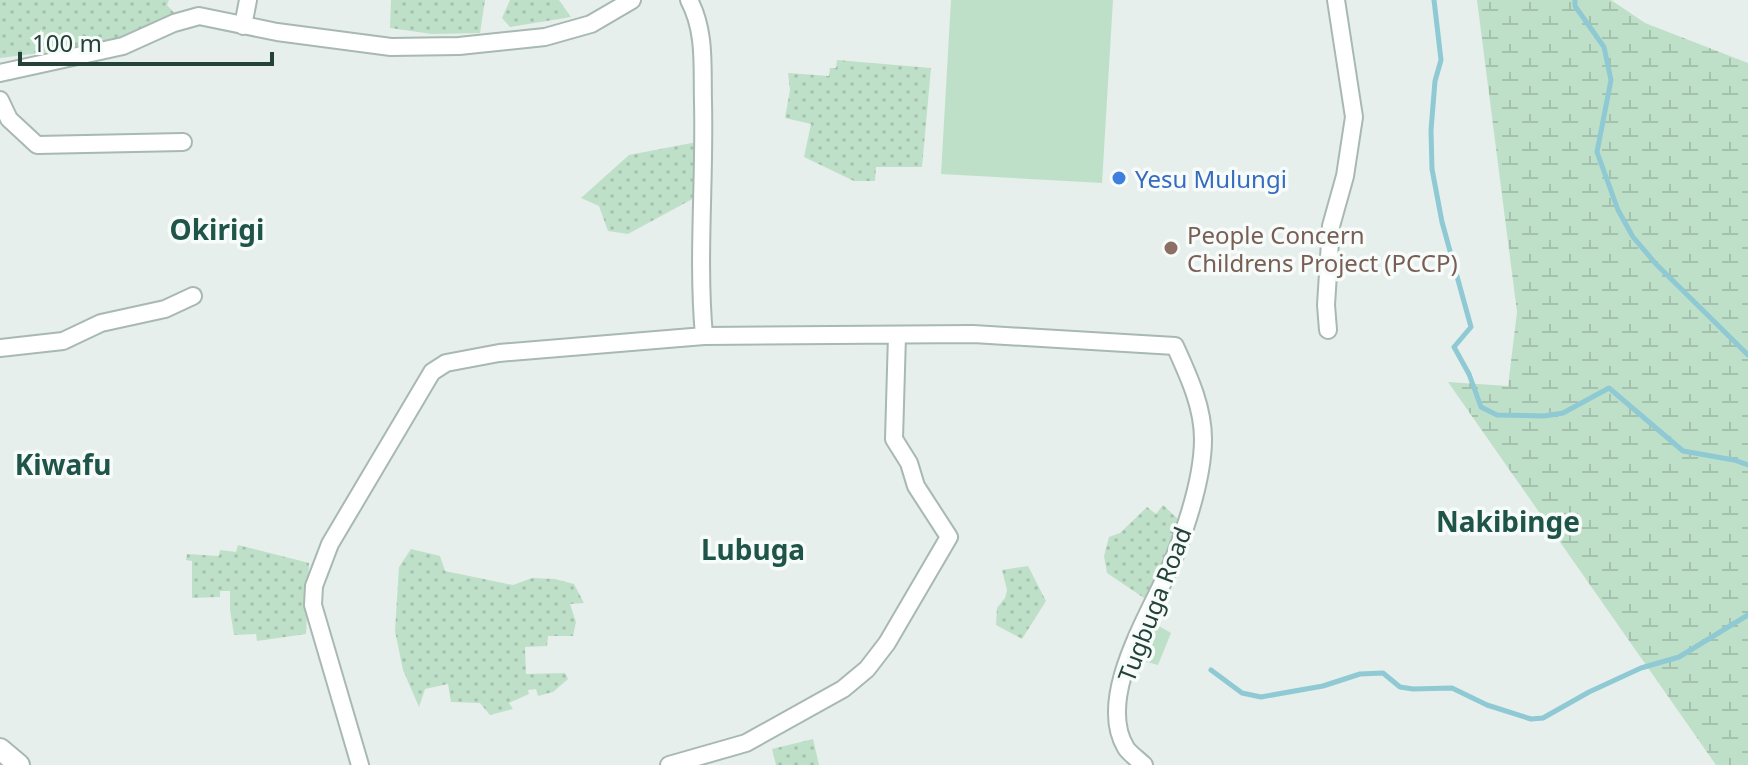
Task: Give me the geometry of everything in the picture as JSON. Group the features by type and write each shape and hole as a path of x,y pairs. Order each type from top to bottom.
{"street":[{"path":"243,26 248,0"},
{"path":"0,73 123,46 174,23 199,16 243,26 391,47 459,46 545,37 591,24 632,0"},
{"path":"689,0 702,31 704,177 701,286 704,336"},
{"path":"1328,330 1326,305 1331,226 1345,176 1354,117 1336,0"},
{"path":"0,100 9,119 37,145 183,142"},
{"path":"0,348 63,341 101,323 156,312 193,296"},
{"name":"Tugbuga Road","path":"897,335 973,334 1175,346 1192,385 1203,438 1189,514 1174,559 1137,635 1121,681 1118,722 1126,747 1144,765"},
{"path":"360,765 313,605 314,586 330,544 432,372 446,363 499,353 704,336 897,335 894,439 909,463 916,486 949,537 887,643 867,669 843,689 746,743 669,765"},
{"path":"0,749 19,765"}],"green space":[{"path":"0,0 169,0 167,5 177,16 120,43 0,58"},
{"path":"391,0 485,0 480,33 432,34 390,28"},
{"path":"510,0 559,0 571,17 510,27 502,18"},
{"path":"951,0 1113,0 1102,183 941,174"},
{"path":"1477,0 1611,0 1645,23 1748,63 1748,765 1716,765 1448,382 1508,386 1517,312"},
{"path":"837,60 931,68 922,167 876,167 875,181 854,181 804,157 811,124 785,118 790,90 788,73 829,76 830,68 836,68"},
{"path":"697,142 696,197 628,234 608,231 599,206 581,198 629,155"},
{"path":"1163,505 1179,520 1156,584 1144,598 1107,573 1104,556 1109,537 1120,533 1147,507 1156,514"},
{"path":"238,545 309,563 306,634 257,641 256,634 234,635 230,591 220,591 220,597 192,598 192,561 186,560 187,554 219,556 220,550 236,552"},
{"path":"411,549 440,556 445,571 513,585 532,578 574,584 584,603 570,604 576,622 573,636 548,636 547,646 525,647 526,674 565,673 568,679 553,692 538,696 536,689 528,690 529,694 509,703 513,709 490,715 480,703 451,702 448,684 425,689 419,707 403,670 395,631 399,567"},
{"path":"1028,566 1046,601 1022,639 996,625 997,608 1007,590 1002,570"},
{"path":"1154,623 1171,633 1158,665 1140,660"},
{"path":"813,739 819,765 776,765 772,749"}],"waterway":[{"path":"1434,0 1441,60 1435,81 1432,169 1442,222 1471,327 1454,347 1469,374 1481,407 1497,415 1544,416 1563,413 1609,388 1683,451 1748,465"},
{"path":"1575,0 1575,6 1604,47 1611,80 1597,152 1618,210 1633,237 1656,264 1748,355"},
{"path":"1211,670 1242,693 1261,697 1323,686 1360,674 1383,673 1400,687 1452,688 1487,705 1531,719 1543,718 1641,668 1679,657 1748,615"}],"place":[{"name":"Yesu Mulungi","path":"1119,178"},
{"name":"People Concern Childrens Project (PCCP)","path":"1171,248"}],"district":[{"name":"Okirigi","path":"217,229"},
{"name":"Kiwafu","path":"63,464"},
{"name":"Nakibinge","path":"1508,521"},
{"name":"Lubuga","path":"753,549"}]}
